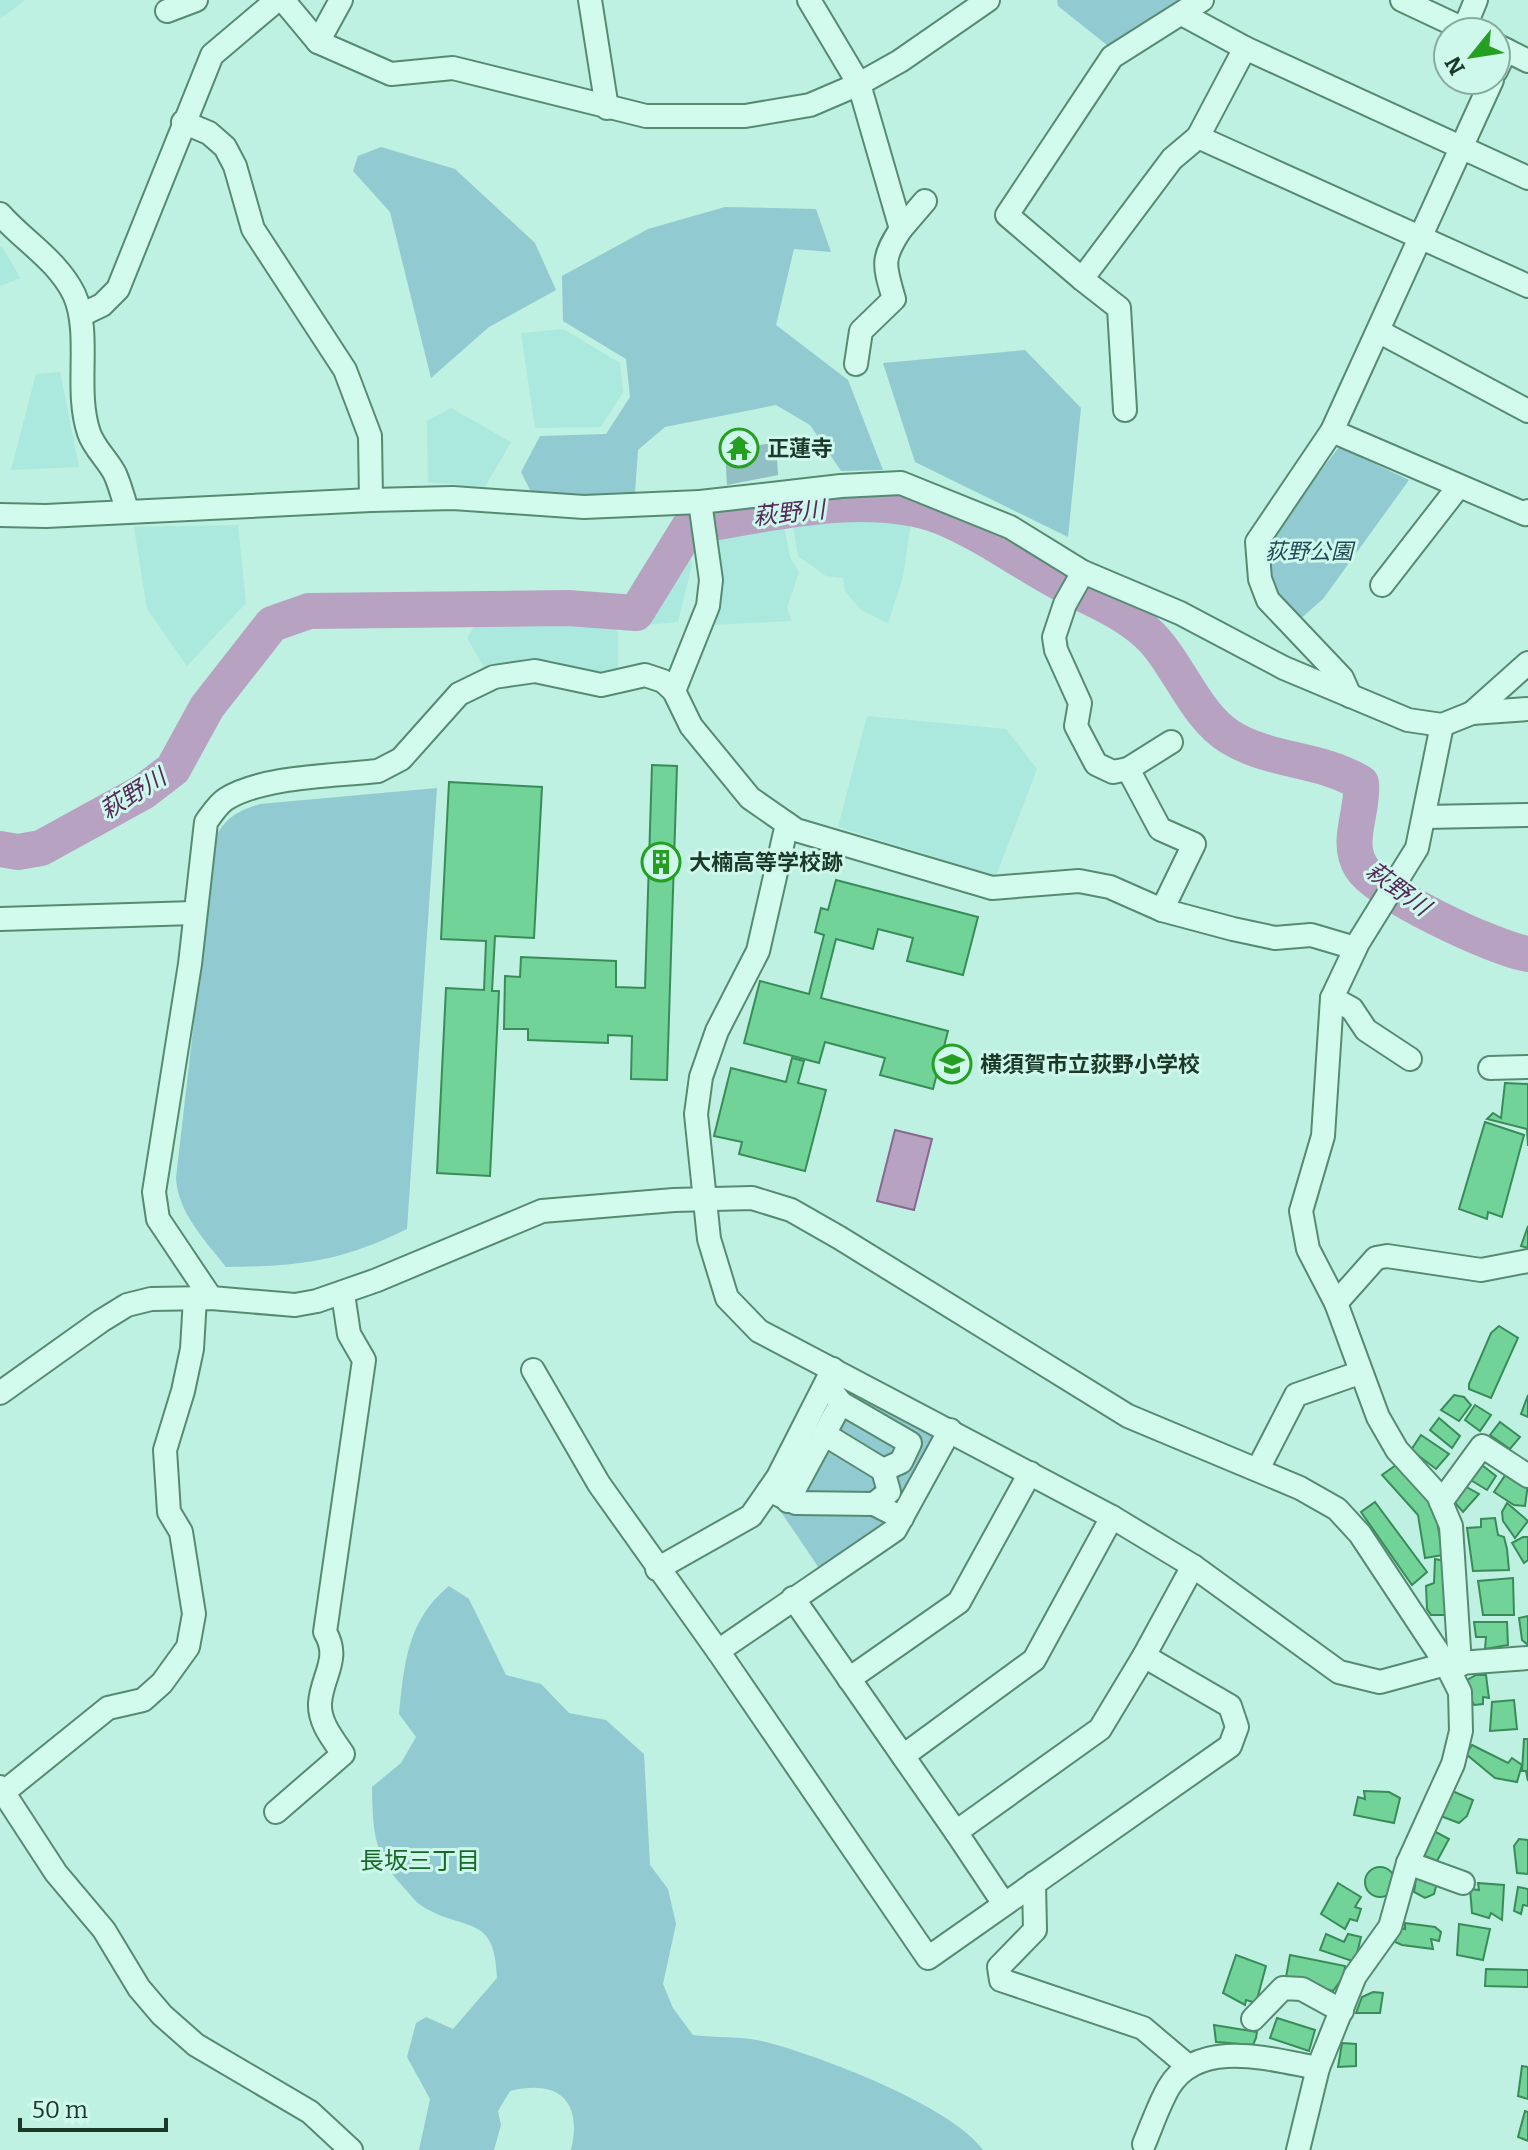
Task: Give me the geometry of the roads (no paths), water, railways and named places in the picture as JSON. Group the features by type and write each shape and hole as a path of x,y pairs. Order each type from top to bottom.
{"street":[{"path":"167,11 196,0"},
{"path":"81,315 102,305 118,289 212,55 280,0 318,42 391,74 453,68 646,116 745,116 810,105 859,84 900,61 988,0"},
{"path":"318,42 341,0"},
{"path":"590,0 607,108"},
{"path":"809,0 859,84 901,229"},
{"path":"1125,410 1119,308 1007,215 1112,57 1202,0"},
{"path":"1402,0 1437,16"},
{"path":"1182,14 1245,48 1462,145 1528,178"},
{"path":"1082,279 1172,159 1198,137 1245,48"},
{"path":"1350,696 1342,678 1268,600 1260,579 1257,542 1332,431 1485,96"},
{"path":"183,122 209,133 225,147 235,166 253,229 345,370 370,436 371,500"},
{"path":"1198,137 1528,286"},
{"path":"856,364 861,331 894,299 884,265 888,249 925,201"},
{"path":"0,214 22,239 49,257 73,293 81,315 80,389 89,435 114,473 127,509"},
{"path":"1378,331 1528,411"},
{"path":"1332,431 1525,514 1528,511"},
{"path":"0,515 46,516 127,509 453,498 584,507 700,502 841,486 901,483 1010,527 1079,577 1180,613 1284,668 1408,720 1442,725 1472,713 1528,709"},
{"path":"1382,585 1459,486"},
{"path":"674,691 708,606 711,580 700,502"},
{"path":"1079,577 1065,604 1054,637 1080,703 1076,726 1096,764 1113,772 1128,769 1171,742"},
{"path":"1472,713 1528,663"},
{"path":"351,2150 310,2112 196,2045 162,2015 139,1988 104,1930 56,1873 2,1789 108,1708 143,1700 162,1683 188,1647 194,1614 181,1532 169,1512 165,1450 183,1391 203,1298 158,1219 154,1192 190,964 206,822 226,799 266,785 378,771 391,766 401,759 459,694 494,677 535,671 601,685 645,675 663,681 674,691 691,726 750,798 796,830 992,888 1079,881 1110,887 1162,910 1275,938 1311,935 1355,948"},
{"path":"1298,2150 1318,2068 1355,1976 1390,1927 1408,1863 1453,1764 1461,1731 1460,1692 1453,1664 1451,1526 1441,1502 1397,1450 1359,1373 1336,1303 1308,1249 1301,1211 1323,1136 1332,998 1355,948 1417,848 1442,725"},
{"path":"1128,769 1160,829 1194,844 1162,910"},
{"path":"1425,817 1528,815"},
{"path":"787,824 758,951 717,1031 701,1077 696,1114 709,1239 727,1298 759,1331 829,1376 950,1430 1112,1517 1193,1566 1339,1672 1380,1682 1453,1664 1528,1658"},
{"path":"0,919 194,913"},
{"path":"1332,998 1352,1009 1366,1030 1410,1059"},
{"path":"1490,1068 1528,1067"},
{"path":"0,1393 127,1305 151,1299 203,1298 295,1305 343,1294 542,1211 707,1198 752,1198 791,1210 1128,1416 1258,1469 1337,1509 1360,1534 1453,1664"},
{"path":"1336,1303 1376,1258 1387,1256 1481,1270 1528,1261"},
{"path":"276,1812 343,1754 326,1729 320,1701 333,1660 333,1645 325,1632 364,1360 349,1334 343,1294"},
{"path":"533,1370 599,1484 718,1651 928,1958 1230,1746 1237,1727 1230,1706 1144,1656"},
{"path":"1258,1469 1296,1395 1359,1373"},
{"path":"829,1376 841,1403 910,1443 901,1462 883,1470"},
{"path":"778,1496 829,1376"},
{"path":"657,1569 751,1516 778,1496 824,1434 841,1403"},
{"path":"718,1651 895,1530 950,1430"},
{"path":"824,1434 883,1470 889,1492 874,1504"},
{"path":"1441,1502 1482,1446 1524,1466"},
{"path":"849,1679 959,1602 1030,1473"},
{"path":"778,1496 874,1504 902,1518"},
{"path":"903,1756 1034,1660 1112,1517"},
{"path":"956,1832 1100,1729 1193,1566"},
{"path":"793,1598 1004,1904"},
{"path":"1408,1863 1463,1883"},
{"path":"1034,1883 1035,1930 999,1967 1001,1980 1143,2028 1188,2066"},
{"path":"1253,2019 1283,1988 1302,1989 1342,2011"},
{"path":"1144,2144 1170,2086 1188,2066 1227,2055 1318,2068"}],"waterway":[{"name":"萩野川","path":"0,849 18,852 41,848 143,792 173,769 207,707 272,624 309,611 568,608 636,613 689,527 816,507 882,505 913,509 956,523 1136,624 1158,644 1206,715 1230,737 1262,751 1329,769 1361,783 1355,847 1361,867 1372,878 1438,919 1490,942 1528,954"}],"place":[{"name":"正蓮寺","path":"739,448"},
{"name":"大楠高等学校跡","path":"661,862"},
{"name":"横須賀市立荻野小学校","path":"952,1064"}],"district":[{"name":"長坂三丁目","path":"420,1861"}],"park label":[{"name":"荻野公園","path":"1309,551"}]}
